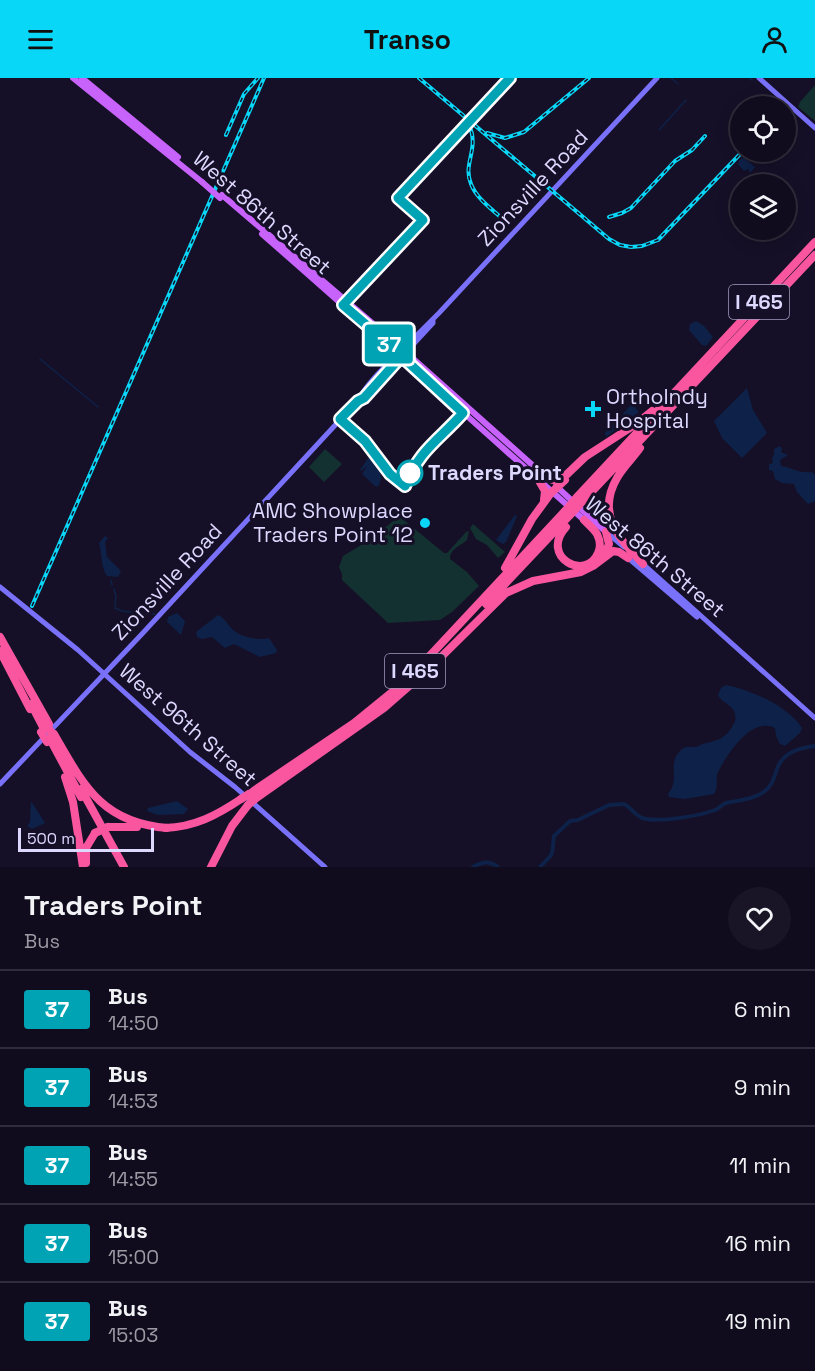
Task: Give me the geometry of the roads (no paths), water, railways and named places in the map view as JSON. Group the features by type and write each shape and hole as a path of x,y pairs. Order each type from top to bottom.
{"highway":[{"name":"I 465","path":"582,502 704,361 815,242"},
{"name":"I 465","path":"211,867 248,799 381,702 422,664 464,618 582,502 815,255"},
{"path":"643,564 619,538 611,521 610,494 615,481 640,448 787,285"},
{"path":"543,503 545,494 543,478 560,480 588,455 641,420 704,361"},
{"path":"582,502 640,448"},
{"path":"464,618 502,573 528,525 543,503 574,467"},
{"name":"I 465","path":"51,738 99,803 128,820 151,827 168,828 201,822 215,816 248,799 369,720 412,684 569,515"},
{"path":"569,515 557,546 563,559 578,566 591,562 599,549 598,535 584,520"},
{"path":"600,561 607,551 608,536"},
{"path":"412,684 508,592 532,580 578,573 613,551 627,558"},
{"path":"0,637 2,651 119,867"},
{"path":"12,667 20,674 45,727"},
{"path":"51,738 72,797 85,867"},
{"path":"51,738 124,867"},
{"path":"85,867 86,848 95,833 108,826 168,828"}],"main road":[{"name":"West 86th Street","path":"73,78 221,196 464,404 555,489 643,564 815,718"},
{"name":"West 86th Street","path":"82,78 159,140 203,181"},
{"name":"Zionsville Road","path":"0,784 358,401 361,394 395,357 408,350 433,323 433,320 657,78"},
{"path":"759,78 815,128"},
{"path":"144,134 156,141 159,140"},
{"name":"West 86th Street","path":"403,352 441,392 543,478"},
{"name":"Zionsville Road","path":"358,401 377,384 403,352"},
{"path":"377,384 382,375 381,372"},
{"path":"441,392 445,391 464,404"},
{"name":"West 86th Street","path":"555,489 584,520 608,536 627,558 687,610 725,638"},
{"name":"West 96th Street","path":"0,586 104,673 190,752 325,867"}],"water":[{"path":"739,162 749,162 755,167 750,173 748,169 744,171"},
{"path":"696,321 704,326 713,337 706,346 702,345 689,330 690,324"},
{"path":"747,388 753,410 767,433 742,458 722,438 714,421"},
{"path":"630,406 634,406 638,413 606,437 605,433"},
{"path":"780,446 781,452 788,455 780,460 781,466 812,472 815,475 815,501 808,504 797,492 794,484 782,483 775,479 773,471 769,470 769,464 773,463 774,449"},
{"path":"368,458 372,458 380,472 381,479 378,487 362,474 367,466 360,470"},
{"path":"515,515 517,516 506,542 503,544 496,540"},
{"path":"105,536 108,538 105,542 107,557 121,571 118,577 107,576 104,569 99,543"},
{"path":"177,613 185,621 181,635 167,622 168,617"},
{"path":"218,615 240,634 255,639 269,638 277,650 276,653 260,657 234,644 225,648 212,637 202,639 197,637 196,632"},
{"path":"726,685 757,695 778,706 796,720 802,728 800,733 785,746 780,744 775,728 757,727 741,739 727,756 718,772 714,794 685,799 669,797 673,782 674,761 681,750 685,747 697,747 720,739 727,734 734,723 734,711 718,695 721,688"},
{"path":"31,801 45,823 32,829 27,826 30,822"},
{"path":"177,801 188,809 184,814 158,815 147,811 148,808"}],"waterway":[{"path":"671,78 678,84"},
{"path":"659,130 686,100"},
{"path":"40,359 98,407"},
{"path":"111,580 112,585"},
{"path":"114,589 115,608 150,614"},
{"path":"540,867 552,853 554,836 570,821 578,820 609,805 624,804 639,817 658,820 708,812 723,804 751,798 765,791 786,756 802,748 815,746"},
{"path":"473,867 485,862 498,867"}],"railway":[{"path":"226,135 244,94 258,78"},
{"path":"32,606 264,78"},
{"path":"419,78 609,239 620,245 642,246 658,240 732,162"},
{"path":"487,133 505,138 524,132 589,78"},
{"path":"468,123 473,140 469,169 471,184 482,200 507,223"},
{"path":"609,217 631,208 675,161 692,150 705,136"}],"place":[{"name":"OrthoIndy Hospital","path":"593,409"},
{"name":"Traders Point","path":"410,473"},
{"name":"AMC Showplace Traders Point 12","path":"425,523"}]}
